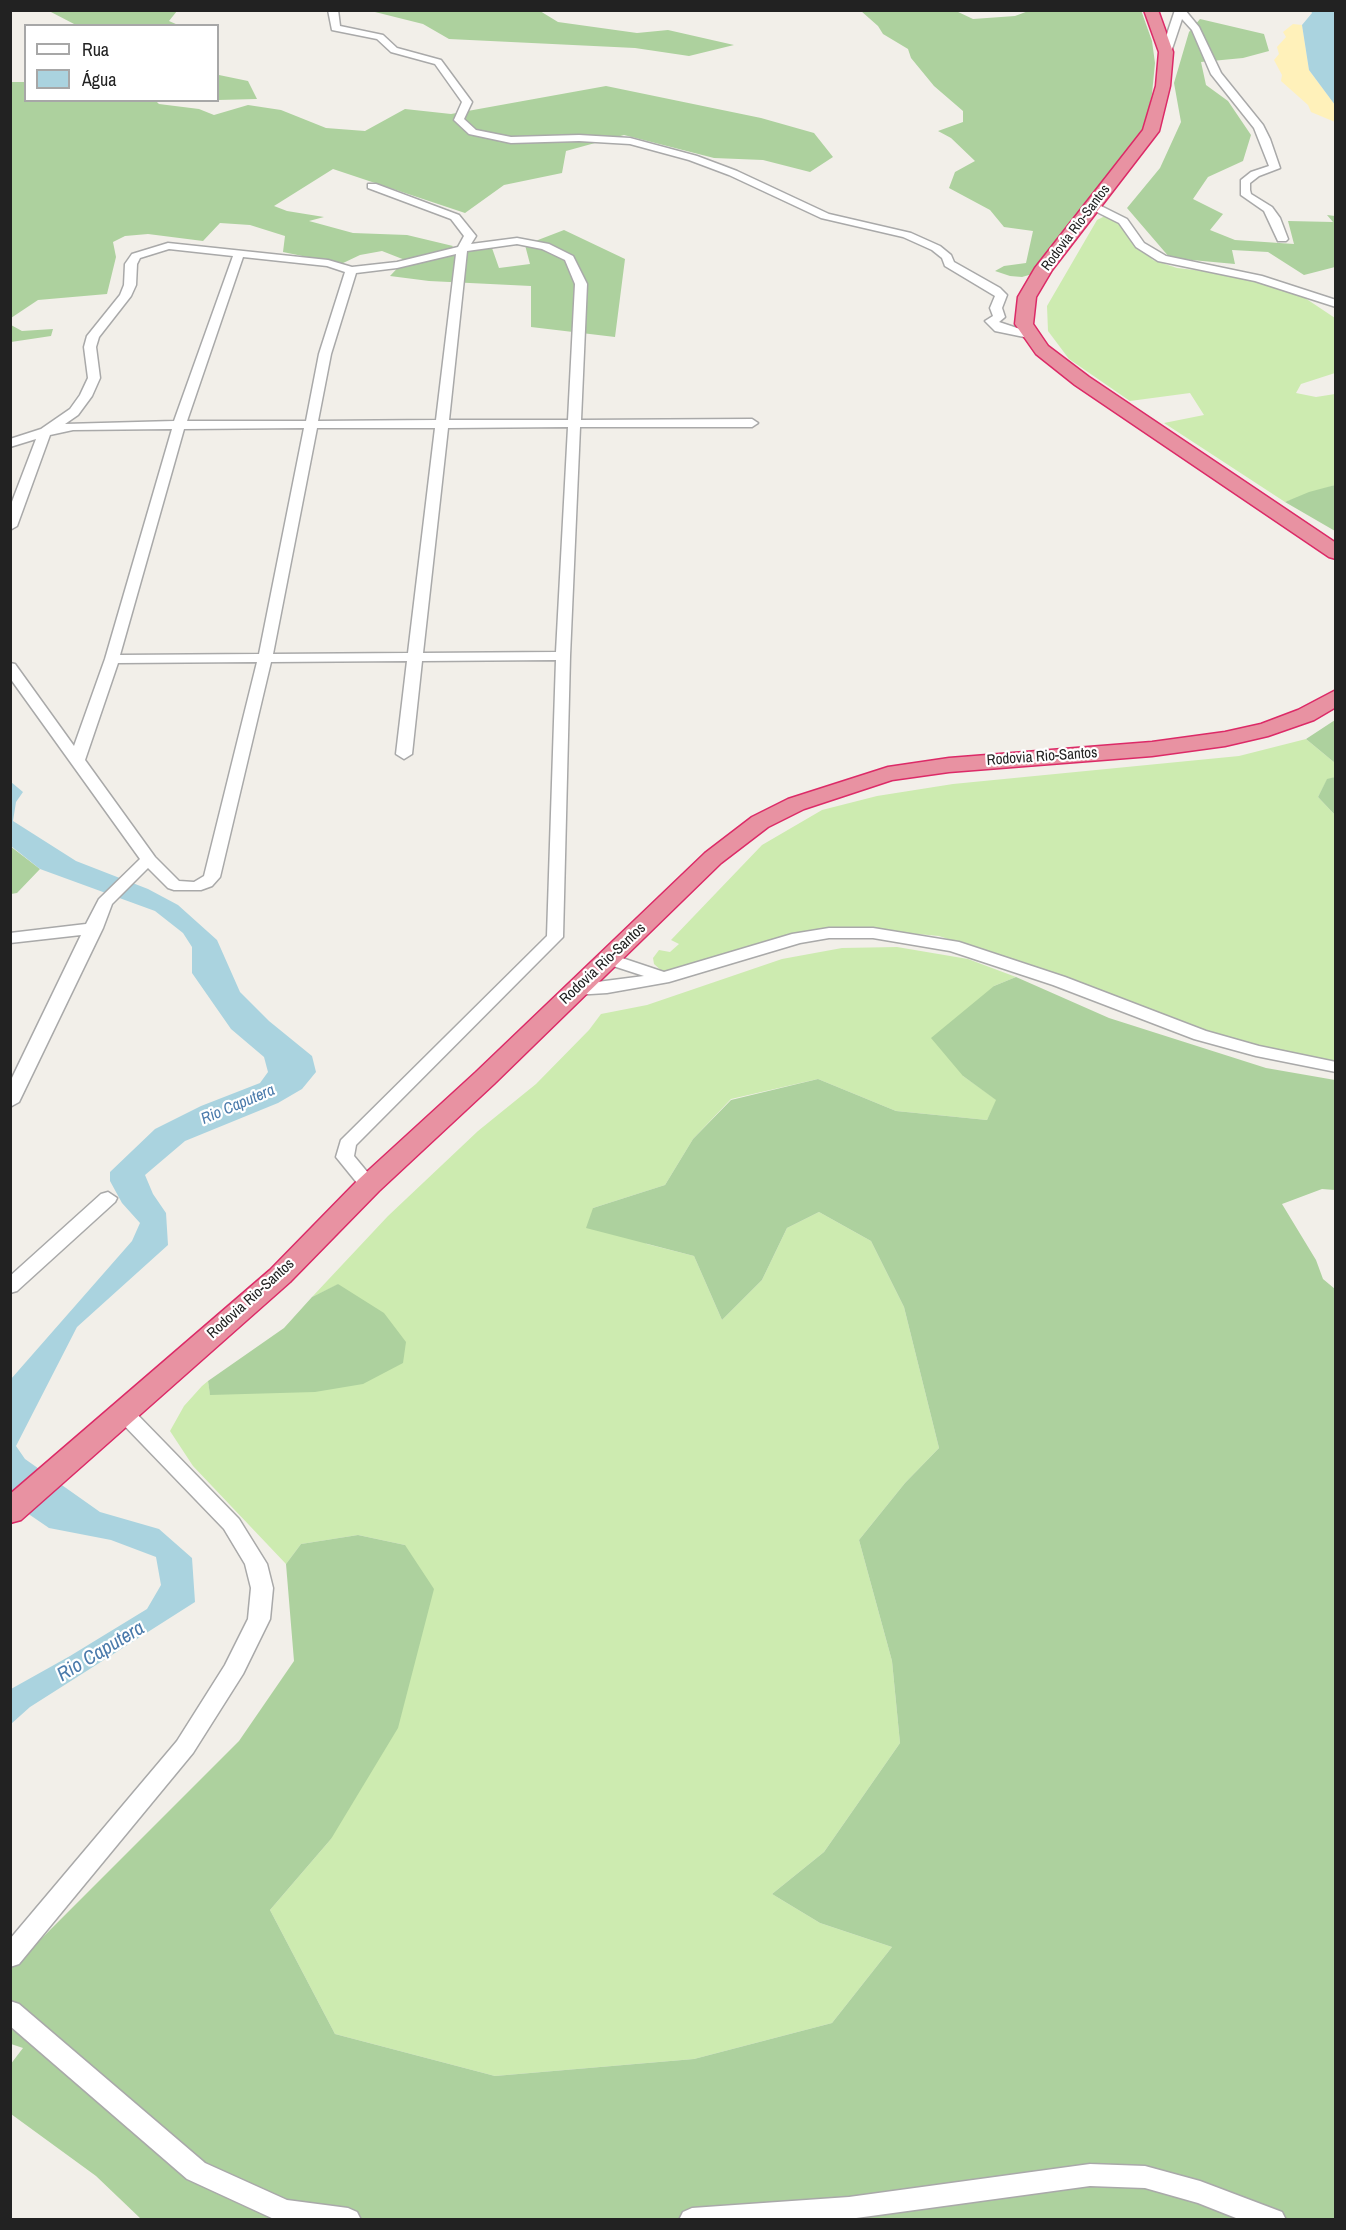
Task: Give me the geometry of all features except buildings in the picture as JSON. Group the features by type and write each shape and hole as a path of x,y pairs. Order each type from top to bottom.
{"highway":[{"name":"Rodovia Rio-Santos","path":"1027,297 1044,268 1151,130 1163,86 1166,52 1151,10"},
{"path":"1027,297 1024,312 1029,334 1042,350 1082,381 1335,553"},
{"name":"Rodovia Rio-Santos","path":"10,1512 86,1443 124,1413 280,1276 369,1185 485,1078 713,858 760,822 824,794 888,774 949,765 1152,749 1225,739 1268,729 1306,715 1335,697"}],"street":[{"path":"333,10 335,28 380,37 394,50 438,62 467,102 459,120 474,132 493,138 511,140 579,138 630,141 693,158 758,183 825,216 920,240 936,248 947,257 950,264 996,290 1001,299"},
{"path":"1166,52 1180,11 1196,29 1216,74 1259,127 1265,139 1275,168 1250,178 1245,182 1245,190 1246,195 1268,209 1276,220 1282,239"},
{"path":"372,186 455,217 470,236 462,249 404,754"},
{"path":"1093,206 1123,221 1140,245 1162,259 1258,278 1335,304"},
{"path":"10,526 45,432 74,412 86,396 94,378 90,347 93,336 125,296 130,285 132,264 136,256 168,246 341,265 351,270 397,265 496,242 531,243 557,250 569,258 575,267 581,284 563,656 555,937 347,1144 345,1157 369,1185"},
{"path":"77,760 112,659 179,425 239,254"},
{"path":"10,667 149,860 174,885 195,887 206,883 212,877 265,659 325,354 351,270"},
{"path":"1001,299 1027,297"},
{"path":"1001,299 996,308 999,317 991,321 1007,331 1029,334"},
{"path":"10,443 73,426 752,423"},
{"path":"112,659 563,656"},
{"path":"10,1102 95,928 105,902 128,877 149,860"},
{"path":"10,938 95,928"},
{"path":"574,990 607,988 663,978 798,938 829,933 903,936 993,957 1200,1035 1256,1051 1335,1067"},
{"path":"610,959 663,978"},
{"path":"10,1287 108,1198"},
{"path":"10,1957 184,1747 236,1668 259,1619 262,1588 256,1564 232,1524 124,1413"},
{"path":"10,2011 196,2171 284,2211 348,2220"},
{"path":"692,2220 849,2208 981,2188 1090,2175 1145,2177 1200,2192 1273,2220"}],"green space":[{"path":"1031,10 1141,10 1152,41 1155,63 1152,94 1144,128 1123,163 1036,273 1022,277 995,271 1004,266 1026,263 1033,231 1004,227 990,210 949,188 955,172 975,161 951,138 938,131 963,122 963,111 934,86 911,58 908,49 883,34 878,26 861,11 956,11 973,19 1015,16"},
{"path":"49,11 177,11 169,21 176,24 74,24"},
{"path":"371,11 540,11 558,22 637,33 668,30 734,45 689,56 635,48 449,39 423,24"},
{"path":"1200,19 1264,34 1269,51 1243,58 1201,62 1206,85 1228,101 1251,135 1243,161 1208,177 1193,199 1223,214 1210,230 1235,240 1294,244 1288,221 1333,222 1327,215 1335,216 1335,267 1304,275 1268,252 1232,250 1235,264 1170,258 1127,208 1160,168 1181,122 1174,83 1189,32"},
{"path":"219,75 248,81 257,99 219,100"},
{"path":"11,82 24,82 24,102 157,102 199,109 214,115 248,105 281,110 326,128 365,131 405,109 451,114 606,86 761,118 814,133 833,157 810,172 763,160 714,158 624,135 566,151 562,173 504,185 465,213 333,169 274,206 287,211 324,217 309,221 353,233 407,235 453,246 449,251 492,248 499,268 530,264 525,245 564,230 625,259 615,337 531,327 531,286 429,281 390,276 405,260 382,251 360,255 341,264 283,252 285,236 250,225 220,223 203,241 148,234 125,236 113,242 116,257 107,294 38,300 11,318"},
{"path":"1105,216 1114,217 1153,260 1177,268 1229,274 1265,283 1302,296 1335,318 1335,373 1301,384 1296,393 1316,397 1335,394 1335,485 1285,502 1164,423 1204,415 1190,393 1130,401 1069,359 1048,331 1047,306 1097,220"},
{"path":"11,325 22,331 53,329 51,336 11,342"},
{"path":"1335,485 1335,531 1285,502 1309,492"},
{"path":"1335,720 1335,763 1306,739"},
{"path":"1306,739 1335,763 1335,777 1327,780 1318,797 1335,815 1335,1064 1238,1044 1025,965 939,936 841,927 664,973 654,964 653,958 659,950 670,952 679,944 671,940 762,845 822,810 877,796 953,784 1239,756"},
{"path":"1336,777 1335,815 1318,797 1327,779"},
{"path":"10,846 40,869 17,893 11,894"},
{"path":"897,947 968,959 1016,977 994,986 963,1076 997,1100 987,1120 896,1111 818,1079 731,1099 693,1139 665,1185 593,1208 647,1244 694,1256 722,1320 762,1280 787,1228 819,1212 871,1241 904,1307 939,1448 905,1483 859,1540 892,1661 900,1743 824,1852 772,1894 820,1923 892,1947 832,2023 694,2059 495,2076 335,2034 270,1910 331,1839 405,1545 358,1535 301,1544 286,1564 193,1466 170,1431 184,1406 202,1386 208,1381 210,1394 339,1284 312,1297 388,1216 478,1131 536,1084 589,1030 601,1014 647,1005 782,959 842,948"},
{"path":"1016,977 1109,1018 1266,1068 1335,1080 1335,1190 1322,1189 1282,1204 1316,1260 1323,1279 1335,1289 1335,2219 141,2219 96,2176 11,2114 10,2065 23,2048 11,2044 11,1969 239,1741 294,1661 286,1564 301,1544 358,1535 405,1545 434,1589 398,1728 331,1839 270,1910 335,2034 495,2076 694,2059 832,2023 892,1947 820,1923 772,1894 824,1852 900,1743 892,1661 859,1540 905,1483 939,1448 904,1307 871,1241 819,1212 787,1228 762,1280 722,1320 694,1256 586,1228 593,1208 665,1185 693,1139 731,1100 818,1079 896,1111 987,1120 996,1100 963,1076 931,1038 994,986"},
{"path":"338,1284 384,1313 406,1342 403,1363 363,1384 315,1392 210,1395 208,1381 284,1328 312,1297"}],"sand":[{"path":"1293,24 1302,25 1309,70 1335,105 1335,122 1311,112 1308,105 1281,81 1282,75 1274,60 1279,54 1277,47 1286,37 1283,32"}],"water":[{"path":"1311,11 1335,11 1335,105 1309,70 1302,25 1312,13"},
{"name":"Rio Caputera","path":"11,782 23,792 16,802 13,821 76,861 148,889 178,905 217,940 240,992 269,1021 312,1056 316,1072 302,1089 278,1103 185,1141 145,1175 153,1194 166,1213 168,1245 77,1327 16,1446 25,1459 100,1512 159,1529 192,1558 195,1602 30,1707 11,1724 11,1689 147,1609 161,1585 156,1557 111,1540 49,1528 11,1502 11,1379 132,1241 140,1223 122,1203 110,1181 110,1172 155,1129 201,1106 260,1083 268,1072 264,1057 231,1029 192,973 192,947 183,933 155,911 40,869 11,846"}]}
